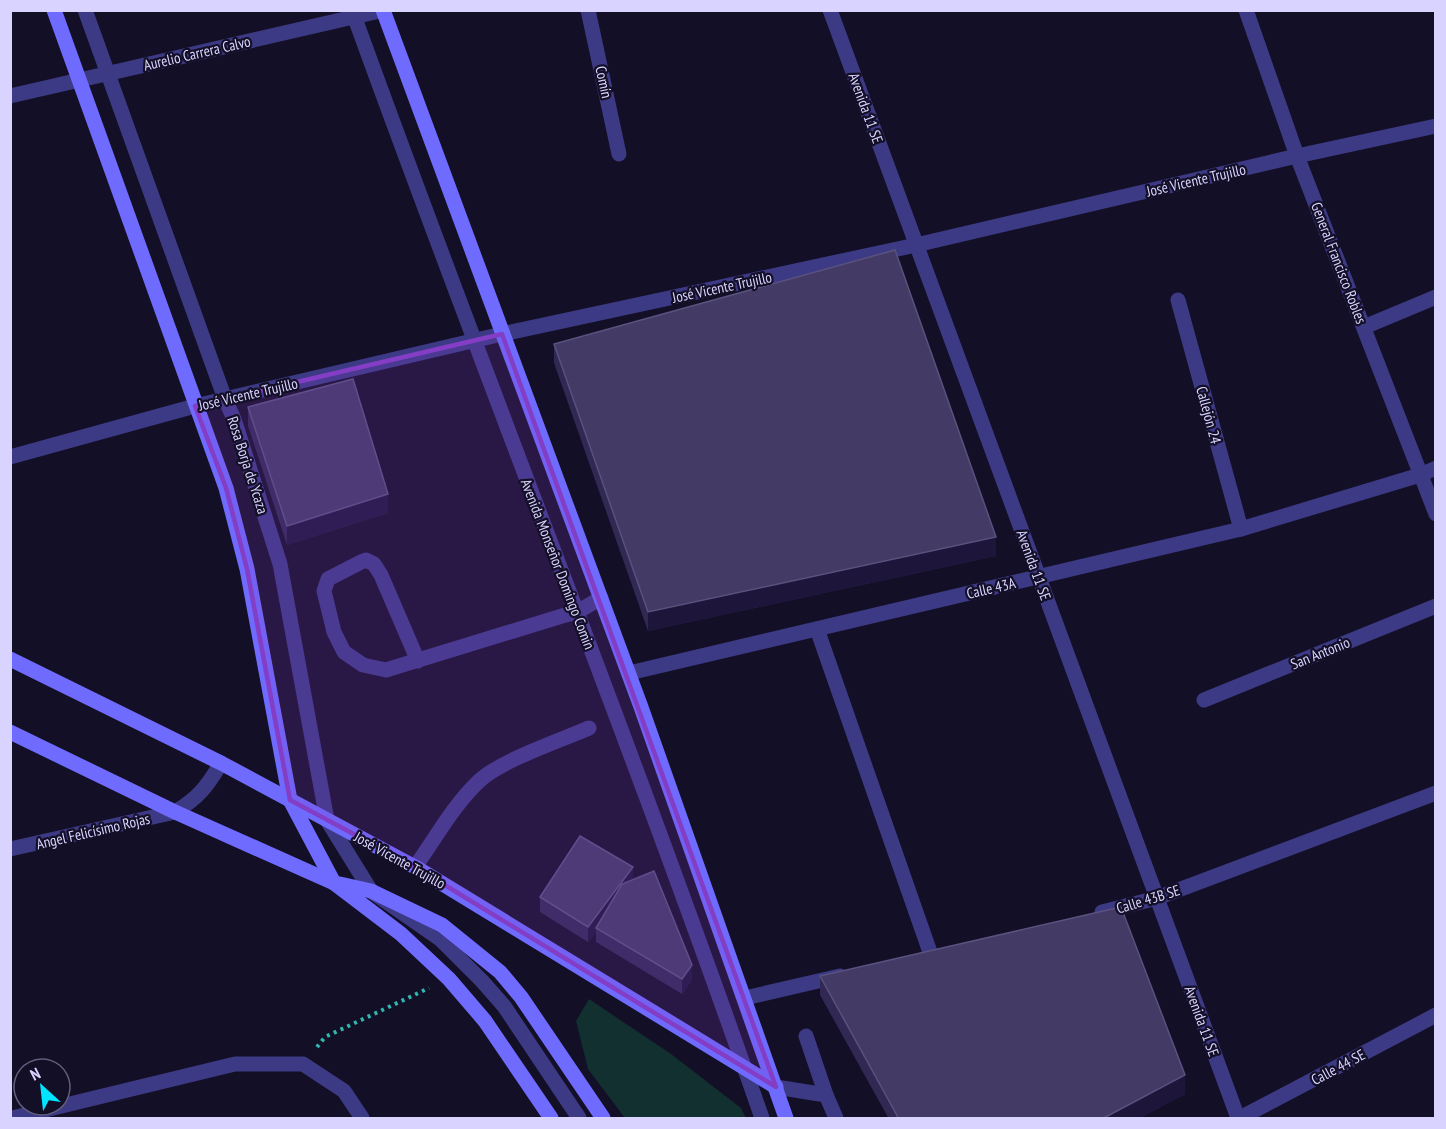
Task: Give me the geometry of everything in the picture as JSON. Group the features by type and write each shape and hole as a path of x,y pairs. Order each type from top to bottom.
{"main road":[{"name":"Rosa Borja de Ycaza","path":"54,10 226,488 247,569 290,800 334,882"},
{"name":"Avenida Monseñor Domingo Comin","path":"383,11 629,674 786,1119"},
{"name":"José Vicente Trujillo","path":"10,658 221,763 415,867 776,1087"},
{"path":"10,732 175,812 334,882 371,891 442,925 500,972 521,997 603,1119"},
{"path":"334,882 401,934 449,979 485,1021 551,1119"}],"street":[{"name":"Rosa Borja de Ycaza","path":"85,10 225,399 234,418 280,564 327,820 371,891"},
{"name":"Comín","path":"588,10 619,154"},
{"name":"Avenida 11 SE","path":"830,10 1239,1119"},
{"name":"General Francisco Robles","path":"1246,10 1297,156 1436,514"},
{"name":"Aurelio Carrera Calvo","path":"10,96 354,14 383,11"},
{"name":"Avenida Monseñor Domingo Comin","path":"354,14 473,341 577,612 762,1119"},
{"name":"José Vicente Trujillo","path":"10,457 195,406 502,334 916,245 1436,126"},
{"path":"1364,327 1436,297"},
{"name":"Callejón 24","path":"1178,300 1241,530"},
{"name":"Calle 43A","path":"629,674 1241,530 1420,475 1436,468"},
{"path":"418,661 381,574 374,564 366,560 328,579 324,591 334,632 344,652 363,665 386,670 418,661 577,612 601,598"},
{"name":"San Antonio","path":"1204,700 1436,606"},
{"path":"817,629 931,955"},
{"path":"415,867 479,781 502,766 589,728"},
{"path":"175,812 194,800 207,787 221,763"},
{"name":"Calle 43B SE","path":"1089,915 1157,898 1436,793"},
{"name":"Angel Felicísimo Rojas","path":"10,849 175,812"},
{"path":"371,891 440,939 482,981 504,1006 579,1119"},
{"path":"745,998 850,974"},
{"name":"Calle 44 SE","path":"1239,1119 1436,1015"},
{"path":"806,1036 836,1119"},
{"path":"12,1119 235,1064 303,1064 344,1091 362,1119"},
{"path":"776,1087 826,1095"}],"path":[{"path":"303,1064 325,1037 449,979"}],"highlighted area":[{"path":"502,334 776,1087 415,867 290,800 247,569 226,488 195,406"}],"green space":[{"path":"589,999 671,1054 741,1108 746,1118 625,1118 588,1069 576,1021"}],"building":[{"path":"895,250 996,537 648,612 554,344"},
{"path":"353,379 388,494 287,526 248,407"},
{"path":"580,836 633,867 588,927 540,897"},
{"path":"654,871 692,965 682,979 596,928 622,884"},
{"path":"1121,907 1185,1075 1102,1119 899,1119 820,976"}]}
